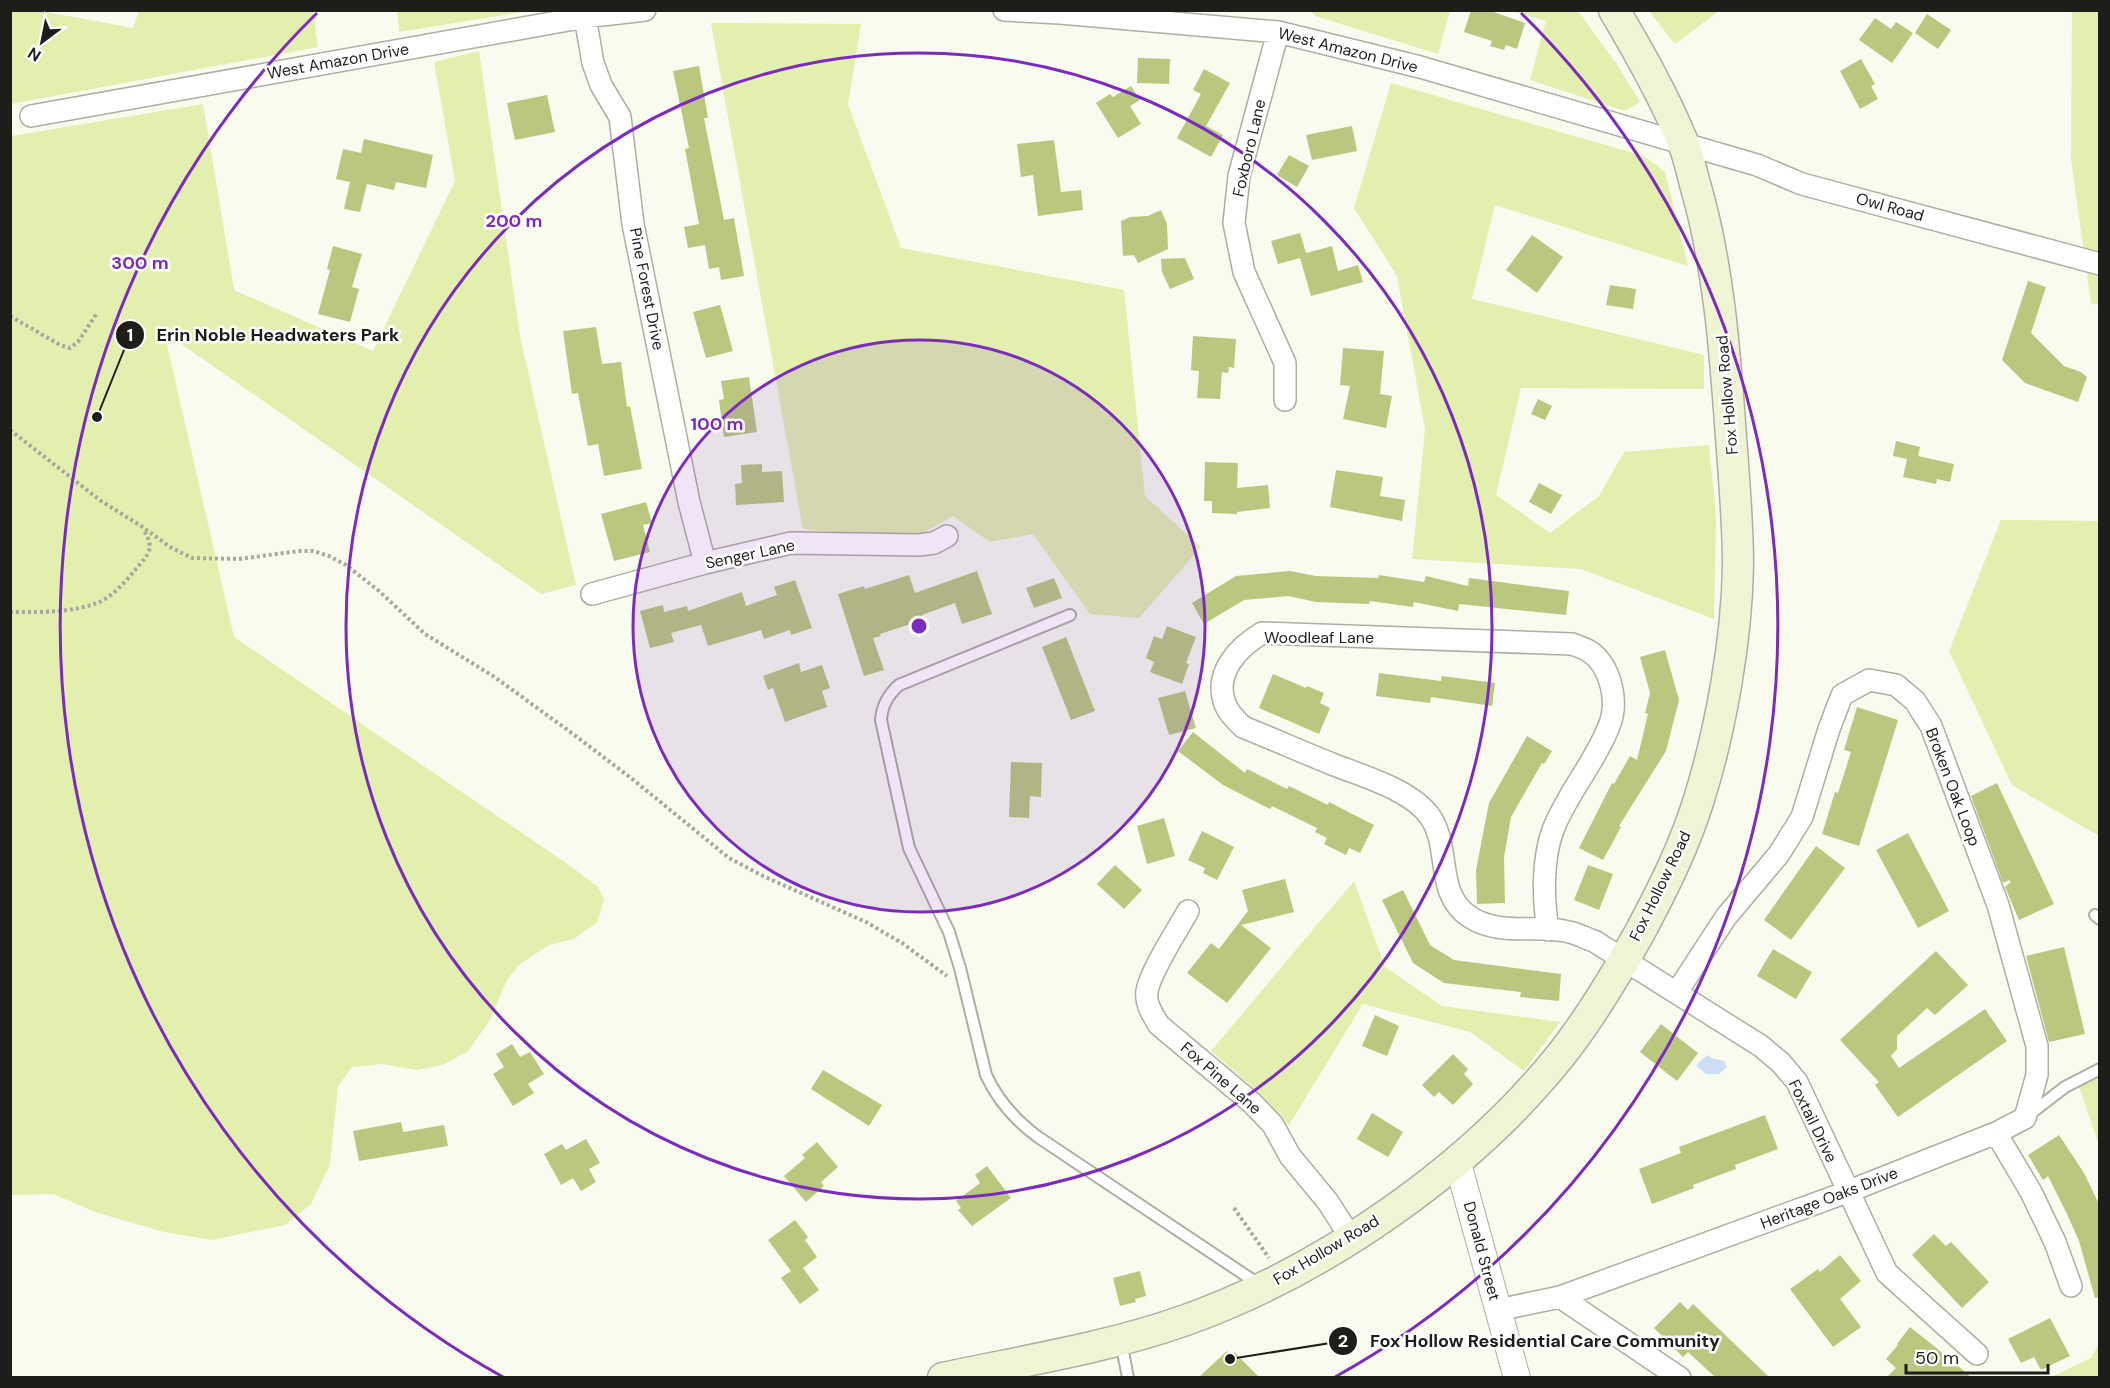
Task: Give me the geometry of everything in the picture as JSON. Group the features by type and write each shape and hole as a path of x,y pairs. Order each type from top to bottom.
{"main road":[{"name":"Fox Hollow Road","path":"959,1376 1121,1340 1185,1321 1275,1281 1351,1238 1405,1201 1457,1160 1529,1092 1560,1056 1593,1010 1624,961 1658,899 1681,849 1699,800 1722,706 1733,631 1738,567 1736,505 1728,397 1713,257 1700,201 1683,143 1648,66 1614,10"}],"street":[{"name":"West Amazon Drive","path":"31,116 585,17 645,10"},
{"name":"West Amazon Drive","path":"1004,10 1278,32 1420,67 1683,143"},
{"name":"Pine Forest Drive","path":"585,17 593,63 601,85 620,117 633,224 689,502 705,563"},
{"name":"Foxboro Lane","path":"1278,32 1239,176 1234,222 1244,273 1284,363 1285,400"},
{"name":"Owl Road","path":"1683,143 1757,165 1802,184 2100,264"},
{"name":"Senger Lane","path":"592,594 705,563 790,543 919,545 934,543 947,536"},
{"name":"Woodleaf Lane","path":"1548,930 1545,911 1547,856 1552,833 1561,810 1603,739 1610,724 1614,705 1612,687 1603,667 1590,652 1572,644 1262,633 1245,643 1234,655 1223,682 1224,701 1231,715 1243,727 1389,787 1413,800 1430,816 1440,835 1448,888 1456,906 1469,917 1489,927 1571,932 1594,941 1624,961"},
{"name":"Broken Oak Loop","path":"1677,992 1726,917 1779,854 1802,817 1842,695 1869,680 1896,685 1915,701 1931,726 1998,905 2037,1046 2037,1075 2025,1118"},
{"name":"Fox Pine Lane","path":"1188,911 1154,974 1147,992 1149,1008 1160,1025 1252,1103 1273,1125 1290,1156 1328,1203 1351,1238"},
{"name":"Foxtail Drive","path":"1624,961 1761,1046 1781,1063 1797,1082 1887,1273 1977,1354"},
{"path":"2025,1118 1996,1133 2031,1192 2055,1242 2071,1286"},
{"name":"Heritage Oaks Drive","path":"1498,1310 1560,1297 1847,1192 1996,1133"},
{"name":"Donald Street","path":"1457,1160 1517,1377"},
{"path":"1560,1297 1680,1377"}],"lane":[{"path":"1070,615 899,685 893,691 882,709 881,720 909,848 949,932 987,1075 993,1090 1005,1108 1023,1126 1275,1281"},
{"path":"2025,1118 2065,1087 2100,1069"},
{"path":"1121,1340 1128,1377"}],"path":[{"path":"10,316 60,345 70,348 78,342 97,313"},
{"path":"10,430 93,495 170,547 192,558 239,559 299,550 329,556 379,591 434,640 493,676 631,778 729,858 763,876 866,922 902,943 965,990"},
{"path":"10,612 65,610 96,604 121,587 149,553 151,545 149,537 141,526"},
{"path":"1234,1208 1265,1255 1275,1281"}],"green space":[{"path":"397,10 528,10 528,11 399,32"},
{"path":"41,11 133,28 139,11 313,11 318,47 11,104 10,12"},
{"path":"1311,11 1450,11 1438,54 1315,16"},
{"path":"1512,11 1578,11 1616,63 1640,102 1625,111 1530,80 1546,21"},
{"path":"1649,11 1719,11 1675,44"},
{"path":"2072,11 2099,11 2099,305 2091,303 2071,159"},
{"path":"711,23 861,24 848,104 901,248 1124,290 1145,496 1201,547 1139,618 1090,614 1033,534 990,542 953,516 920,535 867,535 803,529"},
{"path":"479,51 520,336 576,585 541,594 164,332 234,637 598,887 604,900 597,922 574,939 549,945 520,964 507,980 489,1022 467,1052 442,1065 417,1070 382,1064 352,1067 338,1086 330,1164 311,1204 285,1225 211,1240 164,1232 98,1213 53,1194 11,1195 11,136 203,104 234,290 373,351 455,181 434,62"},
{"path":"1391,83 1644,156 1665,172 1688,266 1495,205 1472,299 1704,355 1704,389 1521,388 1496,495 1550,533 1599,496 1624,452 1709,445 1716,516 1714,619 1581,569 1412,559 1425,429 1397,276 1354,208"},
{"path":"2001,520 2099,521 2099,836 2012,785 1949,651"},
{"path":"1354,881 1385,967 1442,1006 1560,1022 1524,1071 1470,1032 1363,1004 1289,1125 1254,1088 1211,1051"},
{"path":"2099,1073 2099,1145 2078,1084"},
{"path":"2099,1343 2099,1377 2051,1377 2091,1358"}],"water":[{"path":"1707,1055 1724,1061 1727,1067 1719,1074 1706,1074 1696,1066"}],"building":[{"path":"1471,10 1488,10 1525,23 1517,49 1506,45 1504,50 1490,46 1492,41 1464,32"},
{"path":"1927,14 1951,30 1938,49 1915,33"},
{"path":"1875,18 1891,29 1896,22 1913,33 1892,63 1859,40"},
{"path":"1138,58 1170,59 1169,84 1137,83"},
{"path":"1861,59 1875,84 1871,86 1878,99 1860,109 1840,71"},
{"path":"699,66 708,118 704,118 724,220 734,218 744,276 721,280 719,267 709,269 705,245 688,248 684,227 699,224 685,149 689,148 673,71"},
{"path":"1204,69 1230,83 1206,126 1223,135 1211,157 1177,138 1201,94 1193,90"},
{"path":"1131,86 1140,100 1130,106 1141,124 1118,138 1096,103 1110,94 1113,97"},
{"path":"547,95 555,132 515,140 507,103"},
{"path":"1352,126 1357,151 1312,160 1306,135"},
{"path":"364,139 433,155 426,188 396,182 394,190 367,184 360,212 344,209 350,182 336,179 343,149 361,153"},
{"path":"1054,140 1061,192 1081,190 1083,210 1038,216 1033,175 1021,177 1017,144"},
{"path":"1289,155 1309,166 1297,187 1277,175"},
{"path":"1161,210 1167,224 1168,249 1138,263 1134,255 1123,256 1121,221 1130,217 1148,216"},
{"path":"1300,233 1306,253 1332,246 1338,271 1358,265 1363,282 1311,296 1300,258 1278,264 1271,241"},
{"path":"1532,235 1563,257 1537,293 1506,270"},
{"path":"333,246 362,254 352,287 359,289 350,322 318,314 330,270 327,269"},
{"path":"1185,258 1194,279 1170,289 1162,272 1161,259"},
{"path":"2028,281 2046,287 2031,333 2064,366 2081,372 2087,377 2078,402 2025,383 2002,360"},
{"path":"1610,285 1636,289 1633,309 1606,305"},
{"path":"720,305 733,351 706,358 693,312"},
{"path":"596,327 602,364 621,362 627,407 630,406 642,469 604,476 598,444 588,446 578,393 572,394 563,331"},
{"path":"1193,336 1236,339 1234,368 1229,367 1228,373 1222,372 1220,399 1197,398 1199,371 1191,370"},
{"path":"1343,348 1384,351 1380,394 1392,396 1386,428 1343,419 1350,386 1340,385"},
{"path":"749,377 757,432 724,437 719,400 724,399 721,381"},
{"path":"1538,399 1552,406 1545,420 1531,414"},
{"path":"1896,441 1920,447 1918,456 1954,464 1950,482 1937,479 1936,484 1903,477 1907,459 1893,456"},
{"path":"1205,462 1238,463 1237,488 1268,485 1270,508 1237,512 1237,514 1212,513 1212,501 1204,501"},
{"path":"762,464 762,472 782,471 784,502 736,505 735,484 742,483 741,465"},
{"path":"1336,470 1383,477 1380,496 1405,500 1402,521 1330,507"},
{"path":"1539,483 1562,495 1551,514 1529,502"},
{"path":"646,502 652,523 643,525 650,552 614,561 601,514"},
{"path":"977,571 992,614 962,624 955,603 922,615 923,620 880,634 881,636 873,638 884,670 864,676 838,594 864,586 865,589 909,575 915,593"},
{"path":"1290,571 1316,576 1378,578 1379,575 1424,582 1426,576 1468,586 1469,578 1569,591 1566,615 1459,604 1458,611 1414,602 1413,607 1370,601 1369,604 1316,602 1288,596 1244,600 1204,624 1192,603 1236,576"},
{"path":"1054,578 1062,598 1034,608 1026,588"},
{"path":"795,580 812,628 791,635 790,630 764,639 761,630 708,646 701,625 671,633 674,642 650,648 640,611 663,605 664,612 687,606 688,611 742,592 746,606 777,595 774,587"},
{"path":"1167,626 1196,637 1186,663 1189,664 1182,684 1150,672 1154,662 1146,658 1154,636 1162,639"},
{"path":"1066,637 1095,711 1071,720 1042,647"},
{"path":"1665,650 1679,700 1666,751 1619,826 1621,827 1603,860 1579,848 1612,783 1614,784 1630,756 1637,760 1648,714 1645,713 1650,693 1640,657"},
{"path":"799,663 801,672 822,665 830,688 822,691 827,707 785,722 773,688 768,690 763,676"},
{"path":"1379,673 1441,681 1442,676 1495,683 1492,706 1431,697 1430,703 1376,696"},
{"path":"1273,674 1324,693 1320,703 1330,708 1319,734 1259,708"},
{"path":"1185,691 1196,728 1169,735 1158,698"},
{"path":"1857,707 1898,720 1859,846 1822,834 1851,752 1844,750"},
{"path":"1193,732 1245,773 1247,769 1287,789 1289,786 1328,805 1329,802 1374,825 1360,853 1349,848 1346,855 1324,844 1327,838 1315,832 1317,828 1272,806 1270,809 1223,785 1178,751"},
{"path":"1527,736 1552,751 1544,764 1542,763 1511,817 1504,857 1505,903 1477,904 1476,870 1489,803"},
{"path":"1011,762 1042,763 1041,797 1030,796 1029,818 1009,817"},
{"path":"1997,783 2054,904 2019,920 2005,887 2011,882 2009,880 2003,883 1971,796"},
{"path":"1164,818 1175,856 1147,864 1137,826"},
{"path":"1202,831 1234,847 1217,880 1203,873 1205,868 1188,860"},
{"path":"1908,833 1949,911 1918,928 1876,850"},
{"path":"1816,846 1845,868 1791,940 1764,920"},
{"path":"1115,865 1142,890 1124,909 1097,884"},
{"path":"1588,865 1613,874 1599,910 1574,900"},
{"path":"1285,879 1294,912 1241,925 1271,948 1227,1003 1187,973 1211,943 1219,949 1248,911 1242,890"},
{"path":"1403,890 1430,945 1454,960 1561,974 1559,1001 1520,997 1521,992 1444,983 1413,963 1382,900"},
{"path":"2064,947 2085,1034 2049,1042 2026,956"},
{"path":"1773,949 1812,972 1796,999 1757,976"},
{"path":"1936,951 1968,985 1935,1015 1927,1008 1897,1036 1897,1049 1891,1056 1899,1068 1985,1009 2007,1041 1898,1117 1875,1085 1879,1082 1840,1040"},
{"path":"1375,1015 1399,1026 1387,1056 1362,1046"},
{"path":"1661,1024 1698,1053 1677,1081 1640,1052"},
{"path":"512,1044 520,1057 530,1052 544,1074 528,1084 534,1093 513,1106 493,1074 504,1067 496,1054"},
{"path":"1453,1054 1468,1069 1464,1074 1473,1084 1453,1105 1439,1092 1434,1097 1422,1085"},
{"path":"823,1070 882,1105 869,1126 811,1089"},
{"path":"1372,1113 1403,1132 1388,1157 1357,1139"},
{"path":"1765,1115 1778,1149 1735,1165 1736,1169 1652,1204 1639,1169 1681,1153 1679,1147"},
{"path":"401,1122 403,1132 444,1125 448,1146 359,1161 353,1131"},
{"path":"2059,1135 2084,1173 2100,1206 2100,1297 2095,1298 2079,1241 2048,1176 2043,1180 2028,1155"},
{"path":"586,1139 600,1163 589,1169 596,1182 581,1191 573,1178 561,1185 544,1154 562,1144 566,1150"},
{"path":"817,1142 838,1167 821,1182 824,1186 806,1202 784,1176 805,1158 802,1155"},
{"path":"987,1166 1011,1198 972,1226 958,1210 961,1208 956,1201 980,1183 975,1175"},
{"path":"795,1220 808,1237 805,1240 817,1257 803,1268 819,1290 800,1304 781,1278 791,1271 768,1240"},
{"path":"1934,1234 1946,1246 1951,1242 1989,1282 1962,1308 1912,1255"},
{"path":"1840,1255 1861,1281 1840,1299 1861,1327 1833,1347 1790,1289 1818,1269 1820,1272"},
{"path":"1140,1271 1146,1296 1135,1299 1136,1302 1120,1306 1113,1278"},
{"path":"1680,1302 1688,1310 1693,1304 1769,1377 1715,1377 1688,1352 1683,1357 1654,1328"},
{"path":"2050,1318 2070,1356 2041,1370 2034,1357 2021,1363 2008,1339"},
{"path":"1910,1327 1971,1377 1887,1377 1896,1368 1886,1359"},
{"path":"1227,1351 1231,1355 1234,1352 1259,1377 1199,1377"}],"place":[{"name":"Erin Noble Headwaters Park","path":"97,417"},
{"name":"Fox Hollow Residential Care Community","path":"1230,1359"}]}
